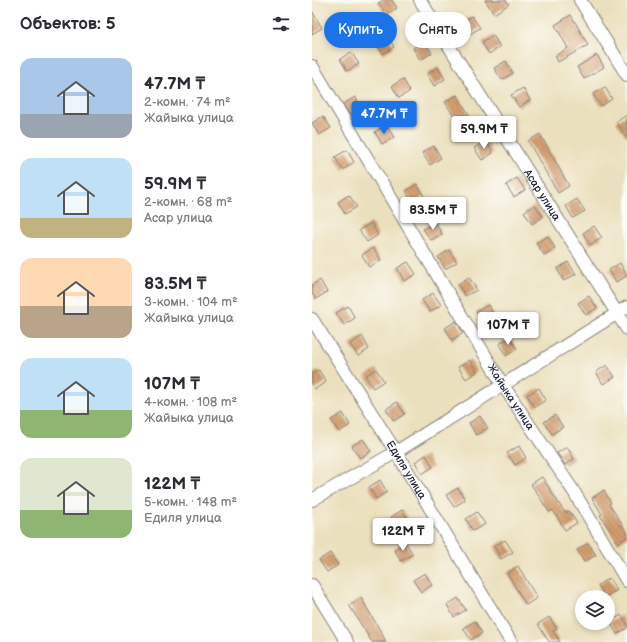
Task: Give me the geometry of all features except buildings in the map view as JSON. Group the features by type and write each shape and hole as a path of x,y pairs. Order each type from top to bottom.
{"street":[{"name":"Асар улица","path":"420,0 622,310 627,329"},
{"path":"580,0 627,75"},
{"name":"Жайыка улица","path":"312,66 503,385 574,492 627,581"},
{"path":"312,500 396,452 622,310"},
{"name":"Едиля улица","path":"312,319 396,452 512,642"},
{"path":"312,585 347,642"}]}
